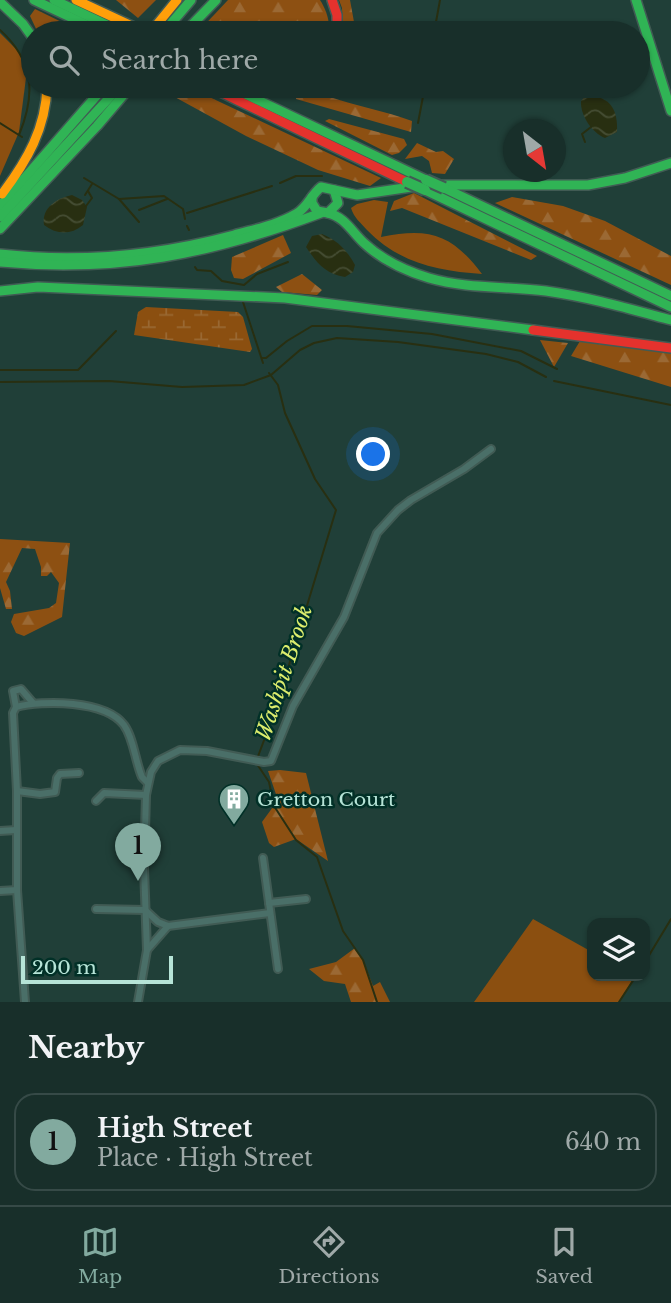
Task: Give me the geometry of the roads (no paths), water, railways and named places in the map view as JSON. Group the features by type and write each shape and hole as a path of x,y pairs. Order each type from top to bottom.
{"main road":[{"path":"34,0 79,21"},
{"path":"54,0 99,21"},
{"path":"76,0 121,21"},
{"path":"173,21 191,0"},
{"path":"187,21 207,0"},
{"path":"196,21 216,0"},
{"path":"332,0 337,21"},
{"path":"636,0 643,21"},
{"path":"0,2 21,22"},
{"path":"160,21 175,2"},
{"path":"650,44 671,111"},
{"path":"0,196 38,137 46,115 47,98"},
{"path":"0,206 94,98"},
{"path":"0,217 111,98"},
{"path":"0,229 97,126 117,98"},
{"path":"233,98 407,182 444,188 671,296"},
{"path":"252,98 671,307"},
{"path":"1,257 68,268 136,264 235,243 325,213 357,195 457,183 595,183 633,176 671,163"},
{"path":"1,257 86,261 148,255 199,244 282,220 298,213 321,187 357,195"},
{"path":"334,190 338,196 338,204"},
{"path":"312,197 313,207 340,217 363,242 384,258 416,274 453,284 545,291 602,301 671,320"},
{"path":"0,291 38,287 285,298 671,348"}],"street":[{"path":"138,1002 147,950 146,795 148,783 158,761 180,750 207,751 268,763 274,757 293,706 344,617 377,533 411,500 464,469 491,449"},
{"path":"25,1002 16,890 17,791 13,713 16,707 13,691 21,689 33,703"},
{"path":"16,707 33,703 102,709 115,716 125,726 139,769 148,783"},
{"path":"17,791 50,794 55,792 60,774 79,773"},
{"path":"96,801 104,793 146,795"},
{"path":"0,831 16,830"},
{"path":"263,858 278,969"},
{"path":"0,891 16,890"},
{"path":"269,903 306,898"},
{"path":"96,909 145,910 158,922 168,926 270,913"},
{"path":"147,950 168,926"}],"water":[{"path":"583,98 601,98 611,105 616,117 617,132 605,138 600,136 585,118 581,101"},
{"path":"72,195 82,200 87,207 83,225 74,231 64,232 54,231 44,225 45,214 51,205"},
{"path":"322,234 345,250 355,265 353,272 345,277 338,276 322,267 314,258 306,247 312,236"}],"waterway":[{"path":"436,21 440,0"},
{"path":"0,30 21,56"},
{"path":"19,135 29,98"},
{"path":"418,123 423,98"},
{"name":"Washpit Brook","path":"0,123 22,137"},
{"path":"585,142 582,134 591,127"},
{"path":"280,183 296,176 322,176"},
{"name":"Washpit Brook","path":"84,178 119,199 164,196 183,209 185,219"},
{"path":"85,195 92,184"},
{"path":"187,213 272,186"},
{"path":"86,206 92,198 88,191"},
{"path":"119,199 139,222"},
{"path":"139,210 167,199"},
{"name":"Washpit Brook","path":"187,226 189,230"},
{"name":"Washpit Brook","path":"195,267 197,270 211,271 222,281 244,285 257,274 288,262"},
{"name":"Washpit Brook","path":"243,302 263,363"},
{"path":"262,358 266,358 312,326 347,326 432,334 521,351 557,369"},
{"path":"0,370 78,370 116,331"},
{"path":"0,382 109,381 182,387 244,385 271,375 300,350 314,343 337,338 398,342 486,354 518,362 546,377"},
{"name":"Washpit Brook","path":"257,759 275,711 336,510 315,479 285,413 278,385 269,373"},
{"path":"554,381 671,405"},
{"name":"Washpit Brook","path":"257,764 269,782 274,806 296,840 317,857 343,931 363,960 377,1002"},
{"path":"650,954 671,919"},
{"path":"619,1002 633,981"}],"place":[{"name":"Gretton Court","path":"234,826"},
{"name":"High Street","path":"138,881"}]}
